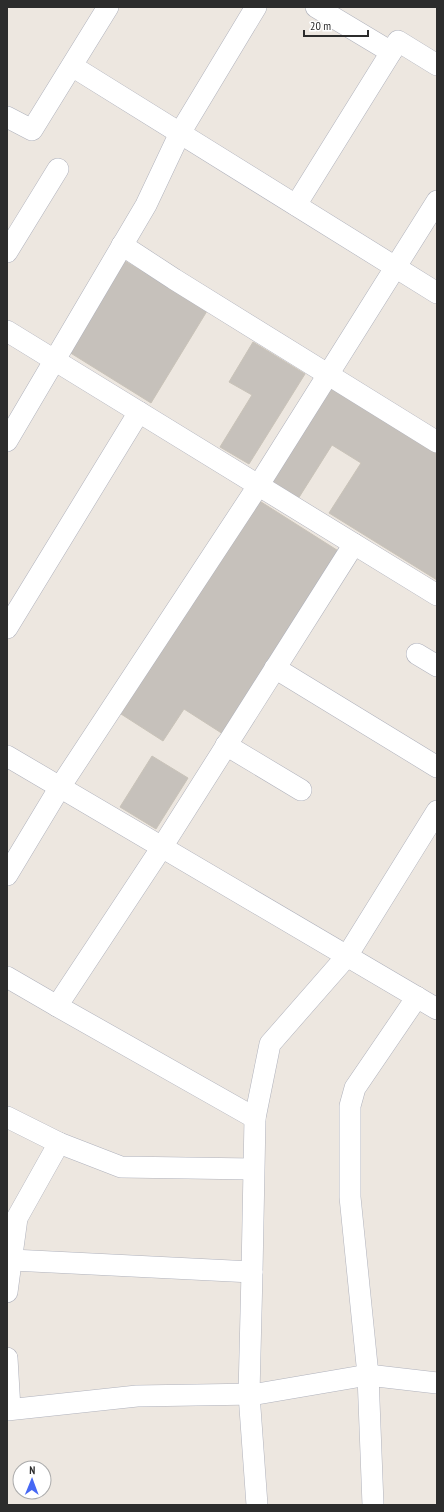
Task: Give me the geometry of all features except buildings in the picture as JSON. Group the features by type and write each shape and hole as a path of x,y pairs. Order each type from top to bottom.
{"street":[{"path":"7,117 32,130 108,7"},
{"path":"7,441 146,205 180,133 256,7"},
{"path":"316,7 391,52"},
{"path":"296,205 398,41 437,65"},
{"path":"72,66 437,293"},
{"path":"7,252 58,169"},
{"path":"7,875 60,787 258,486 437,201"},
{"path":"122,245 174,279 437,442"},
{"path":"7,331 437,595"},
{"path":"7,628 138,412"},
{"path":"56,1006 162,847 354,544"},
{"path":"417,654 437,666"},
{"path":"275,668 437,767"},
{"path":"226,745 301,790"},
{"path":"7,756 437,1009"},
{"path":"257,1505 249,1394 255,1118 270,1044 347,956 437,811"},
{"path":"7,977 255,1118"},
{"path":"373,1505 368,1375 350,1197 350,1106 355,1088 417,997"},
{"path":"7,1117 59,1143 121,1166 254,1168"},
{"path":"7,1292 12,1260 12,1215 59,1143"},
{"path":"12,1260 252,1272"},
{"path":"7,1358 8,1410 137,1396 249,1394 368,1375 437,1383"}]}
